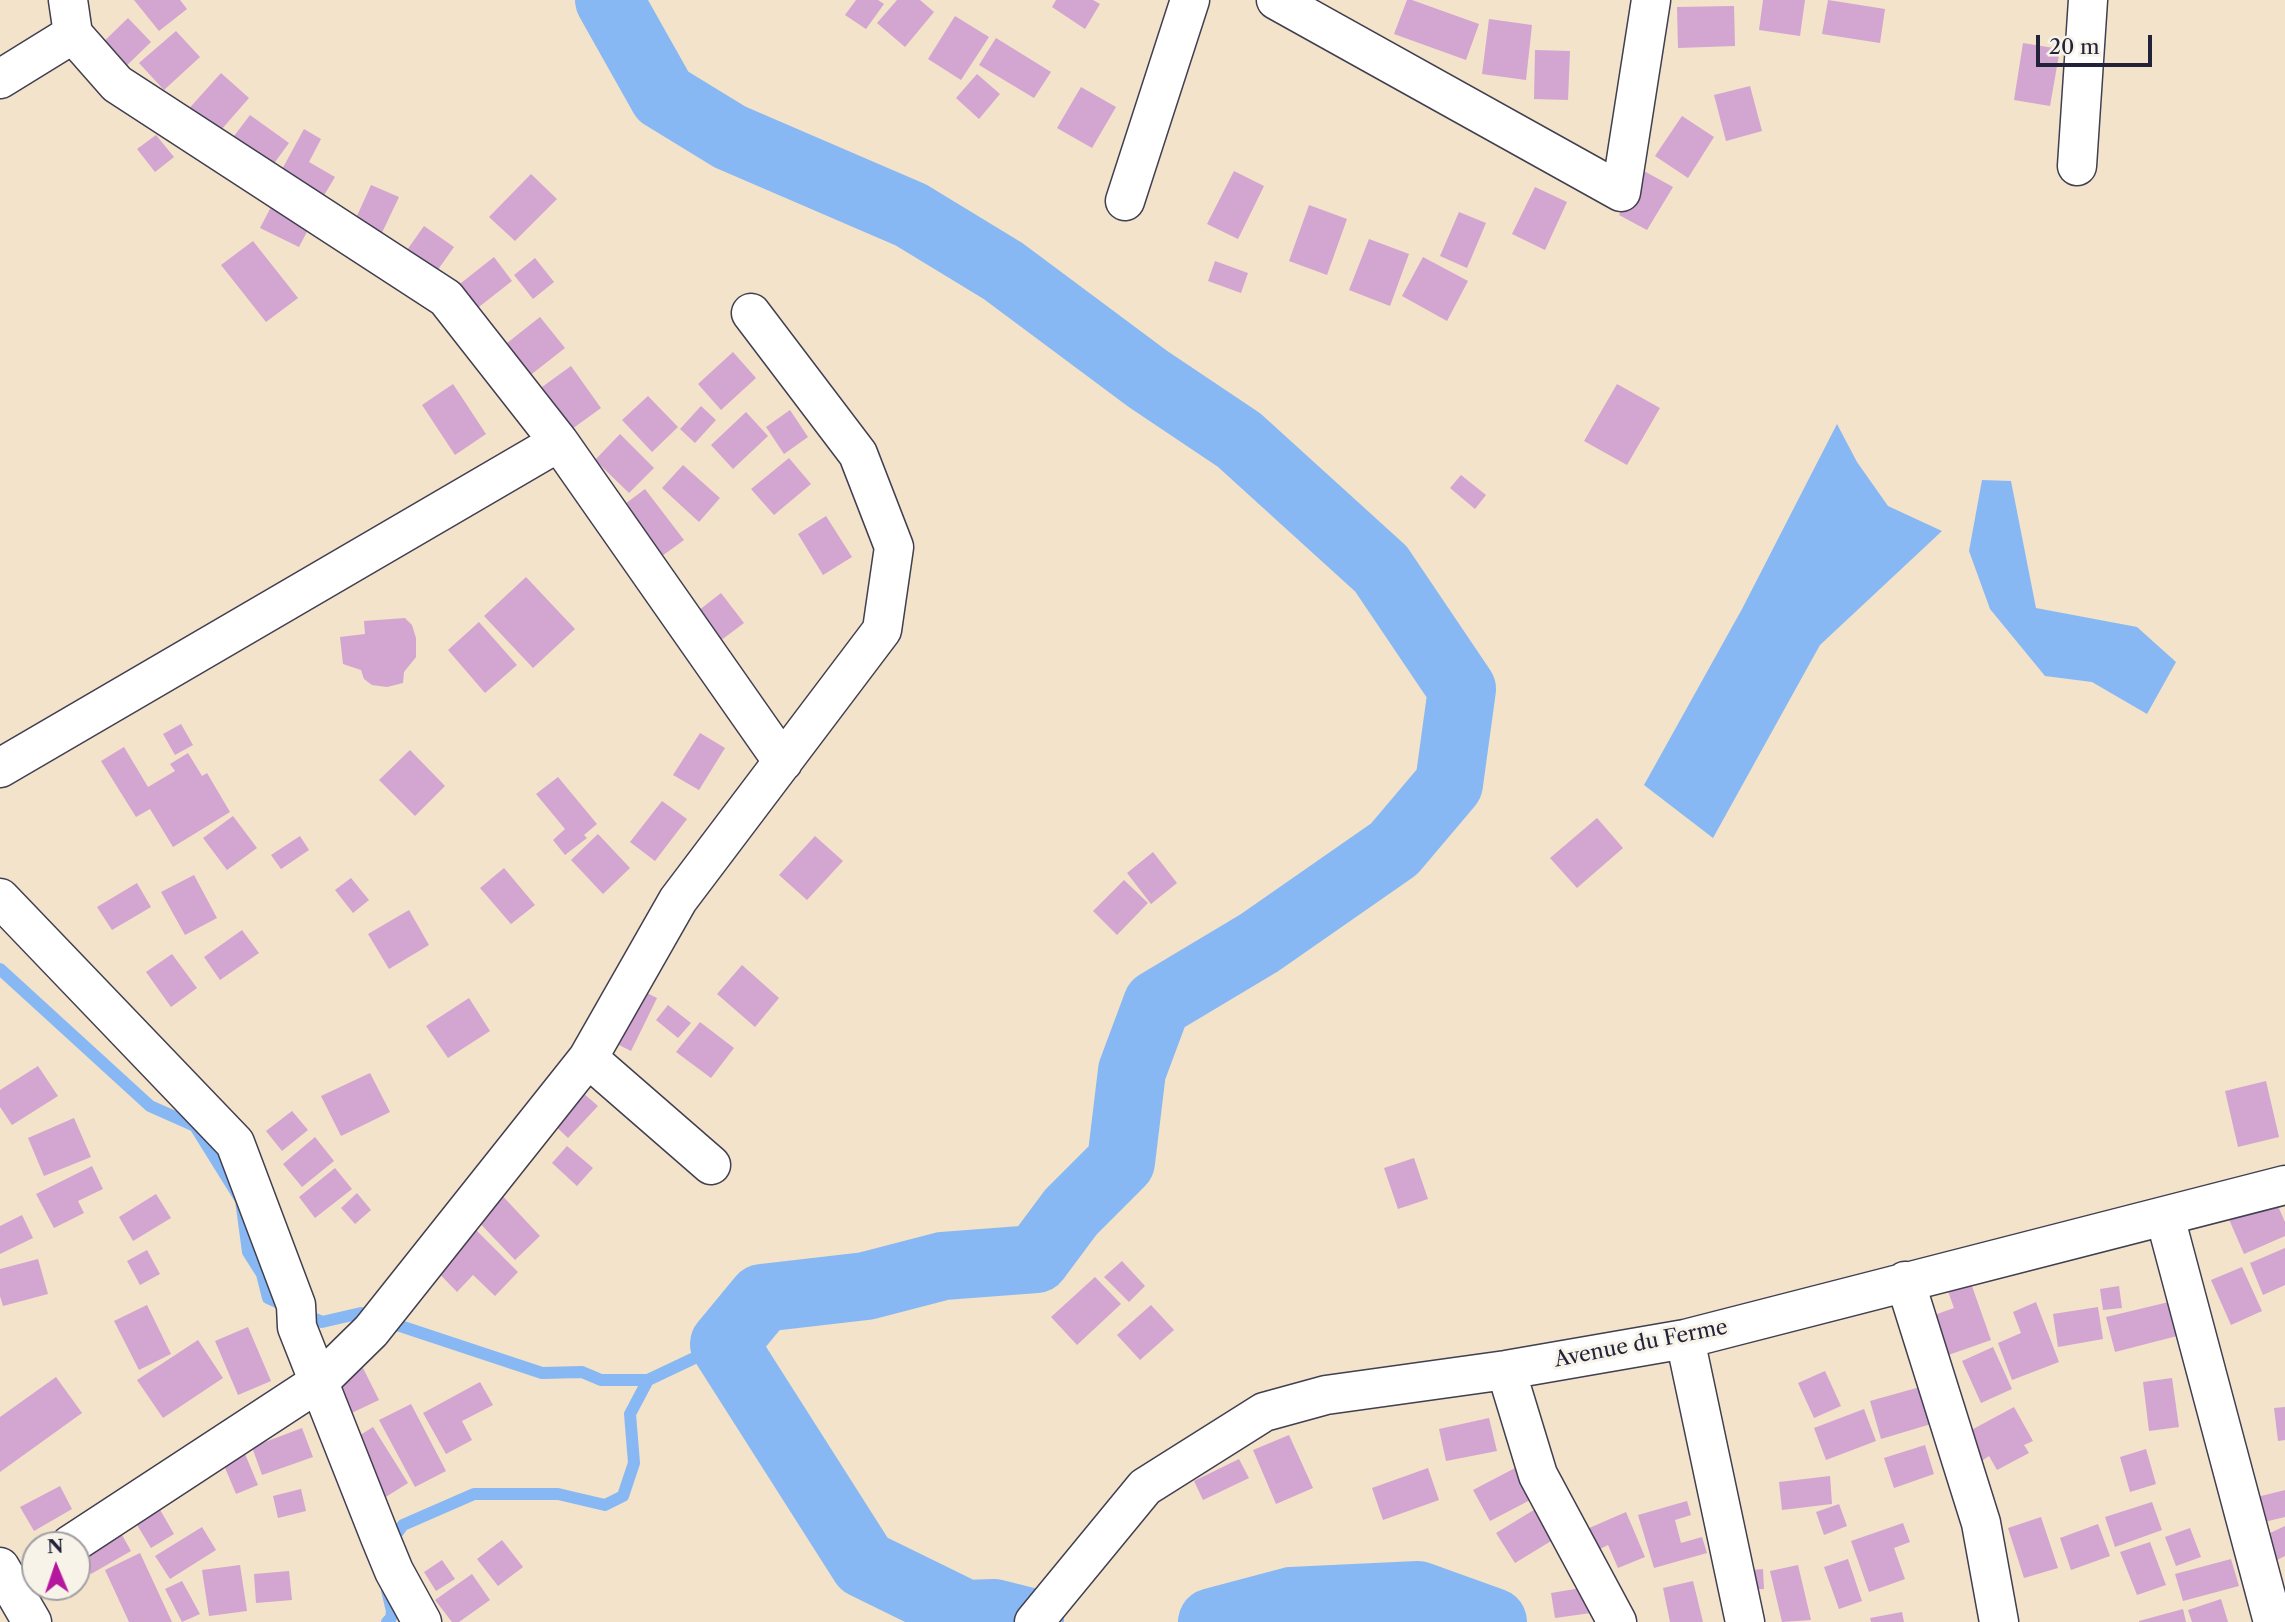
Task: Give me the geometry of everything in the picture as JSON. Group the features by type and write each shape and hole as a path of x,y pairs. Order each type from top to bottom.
{"street":[{"path":"1125,201 1189,0"},
{"path":"1285,2 1621,192 1651,0"},
{"path":"2077,166 2088,0"},
{"path":"0,79 70,17 117,84 446,298 559,442 783,761"},
{"path":"91,1532 318,1382 380,1319 589,1058 678,900 882,630 894,547 858,454 751,313"},
{"path":"0,768 559,442"},
{"path":"0,898 235,1143 318,1382 387,1554 422,1622"},
{"path":"589,1058 711,1165"},
{"name":"Avenue du Ferme","path":"1045,1608 1145,1487 1264,1412 1326,1395 1506,1370 1685,1339 2285,1185"},
{"path":"2165,1217 2273,1622"},
{"path":"1905,1281 1981,1523 1999,1622"},
{"path":"1685,1339 1745,1622"},
{"path":"1506,1370 1538,1475 1617,1622"},
{"path":"12,1579 32,1622"}],"water":[{"path":"1837,424 1857,462 1888,506 1942,531 1820,645 1713,838 1644,785 1742,609"},
{"path":"1982,480 2011,481 2036,608 2137,627 2176,662 2147,714 2092,682 2045,676 1990,609 1969,551"}],"building":[{"path":"134,0 180,0 187,9 159,31"},
{"path":"856,0 878,0 884,4 866,29 845,15"},
{"path":"897,0 920,0 934,12 905,47 877,23"},
{"path":"1056,0 1093,0 1100,4 1085,29 1052,7"},
{"path":"1407,0 1479,24 1466,60 1394,34"},
{"path":"1763,0 1805,0 1800,36 1759,30"},
{"path":"1828,0 1885,9 1880,43 1822,34"},
{"path":"1734,6 1735,46 1678,48 1677,7"},
{"path":"955,16 989,37 961,80 928,59"},
{"path":"128,18 151,42 116,76 93,52"},
{"path":"1489,19 1532,25 1526,80 1482,74"},
{"path":"176,31 200,57 164,90 139,63"},
{"path":"996,38 1051,72 1034,98 979,65"},
{"path":"2023,43 2060,49 2050,106 2014,100"},
{"path":"1535,50 1570,51 1568,100 1534,99"},
{"path":"221,73 249,98 214,138 185,113"},
{"path":"977,74 1000,94 979,119 956,98"},
{"path":"1750,86 1762,131 1726,141 1714,95"},
{"path":"1081,87 1116,107 1092,148 1057,128"},
{"path":"250,115 289,143 267,173 228,144"},
{"path":"1682,116 1714,137 1688,178 1655,156"},
{"path":"304,129 321,139 309,162 335,177 317,207 274,184"},
{"path":"156,135 174,157 155,172 137,149"},
{"path":"1234,171 1264,186 1238,239 1207,224"},
{"path":"1644,171 1673,187 1647,230 1619,215"},
{"path":"531,174 557,199 515,241 489,217"},
{"path":"371,185 399,197 378,241 351,229"},
{"path":"1535,187 1567,202 1545,250 1512,234"},
{"path":"1309,205 1347,219 1327,275 1289,261"},
{"path":"271,207 310,226 299,247 260,228"},
{"path":"1459,212 1486,223 1467,268 1440,256"},
{"path":"424,226 454,247 437,271 407,250"},
{"path":"1369,239 1409,254 1390,306 1349,290"},
{"path":"253,241 298,298 266,322 221,265"},
{"path":"494,257 512,281 475,310 456,287"},
{"path":"1423,257 1468,281 1447,321 1402,296"},
{"path":"535,258 554,282 533,299 514,275"},
{"path":"1215,261 1248,273 1241,293 1208,281"},
{"path":"540,317 565,348 528,377 502,347"},
{"path":"733,352 756,378 721,410 698,384"},
{"path":"571,366 601,408 572,429 542,387"},
{"path":"453,384 486,434 455,455 422,405"},
{"path":"1617,384 1660,408 1627,465 1584,441"},
{"path":"648,396 678,427 652,452 622,420"},
{"path":"701,406 716,420 695,443 680,429"},
{"path":"790,410 808,437 784,454 766,427"},
{"path":"746,412 768,436 733,469 711,445"},
{"path":"620,434 654,468 629,493 595,460"},
{"path":"789,458 811,484 774,515 751,489"},
{"path":"683,465 720,498 699,522 662,488"},
{"path":"1461,475 1486,495 1475,509 1450,488"},
{"path":"645,489 684,540 651,564 613,513"},
{"path":"826,516 852,557 823,575 798,534"},
{"path":"526,577 575,629 533,668 484,616"},
{"path":"721,593 744,623 712,647 689,618"},
{"path":"405,618 412,625 416,638 416,657 404,672 403,683 387,687 372,685 364,679 361,670 343,664 340,637 365,634 364,621"},
{"path":"479,622 517,665 485,693 448,650"},
{"path":"181,724 193,745 175,755 163,734"},
{"path":"700,733 725,748 699,790 673,775"},
{"path":"124,747 148,787 175,771 170,764 188,753 202,776 207,773 230,812 173,847 150,809 136,817 101,761"},
{"path":"410,750 445,786 415,816 379,780"},
{"path":"558,777 597,824 584,835 587,838 565,855 553,840 565,829 536,794"},
{"path":"662,801 687,819 655,861 630,842"},
{"path":"233,816 257,848 227,870 203,838"},
{"path":"1597,818 1623,848 1577,888 1550,858"},
{"path":"598,834 630,868 603,894 571,860"},
{"path":"300,836 309,850 281,869 271,855"},
{"path":"815,836 843,861 807,900 779,875"},
{"path":"1153,852 1177,883 1151,904 1127,873"},
{"path":"504,868 535,905 511,924 480,888"},
{"path":"194,875 217,918 185,935 161,892"},
{"path":"351,878 369,900 353,913 335,890"},
{"path":"1124,880 1148,903 1117,935 1093,911"},
{"path":"137,883 151,907 112,930 97,907"},
{"path":"409,910 429,945 389,969 368,934"},
{"path":"242,930 259,953 220,980 204,957"},
{"path":"172,954 197,988 171,1007 146,972"},
{"path":"742,965 779,998 755,1027 717,994"},
{"path":"633,986 657,998 631,1051 607,1039"},
{"path":"469,998 490,1031 448,1058 426,1026"},
{"path":"668,1005 691,1023 678,1038 656,1020"},
{"path":"700,1022 734,1048 711,1078 676,1052"},
{"path":"38,1066 58,1096 12,1125 0,1107 0,1090"},
{"path":"370,1073 390,1112 341,1136 321,1096"},
{"path":"2266,1081 2279,1137 2238,1147 2225,1091"},
{"path":"575,1086 598,1106 568,1138 546,1117"},
{"path":"292,1111 308,1130 282,1151 266,1131"},
{"path":"74,1118 91,1157 44,1176 28,1138"},
{"path":"315,1137 334,1161 302,1187 283,1164"},
{"path":"567,1146 593,1168 577,1186 552,1163"},
{"path":"1414,1158 1428,1199 1398,1209 1384,1168"},
{"path":"92,1166 103,1189 78,1201 84,1213 54,1228 36,1194"},
{"path":"335,1168 352,1189 315,1218 299,1197"},
{"path":"497,1190 540,1236 515,1260 472,1215"},
{"path":"357,1193 371,1210 355,1224 341,1208"},
{"path":"156,1194 171,1218 133,1241 119,1217"},
{"path":"2274,1197 2285,1222 2285,1236 2244,1254 2228,1217"},
{"path":"22,1215 33,1238 0,1254 0,1226"},
{"path":"470,1224 518,1272 495,1296 473,1275 457,1292 429,1263"},
{"path":"2285,1248 2285,1285 2263,1295 2250,1263"},
{"path":"147,1250 160,1274 140,1285 127,1261"},
{"path":"38,1259 48,1294 3,1306 0,1296 0,1269"},
{"path":"1122,1261 1145,1286 1129,1302 1104,1277"},
{"path":"2242,1267 2262,1311 2231,1325 2211,1280"},
{"path":"1967,1272 1991,1340 1940,1358 1926,1318 1954,1308 1944,1280"},
{"path":"1095,1277 1121,1304 1077,1345 1051,1317"},
{"path":"2119,1286 2122,1308 2103,1310 2100,1289"},
{"path":"2036,1302 2059,1362 2012,1380 1998,1343 2021,1333 2013,1312"},
{"path":"2169,1302 2177,1336 2115,1352 2106,1317"},
{"path":"147,1305 171,1354 139,1370 114,1321"},
{"path":"1151,1305 1174,1330 1140,1360 1117,1335"},
{"path":"2098,1307 2103,1339 2058,1347 2053,1314"},
{"path":"248,1327 271,1381 238,1395 215,1341"},
{"path":"198,1340 223,1378 163,1418 137,1380"},
{"path":"1993,1347 2012,1389 1981,1403 1962,1361"},
{"path":"363,1368 379,1400 337,1420 321,1390"},
{"path":"1825,1371 1841,1406 1814,1418 1798,1383"},
{"path":"56,1377 82,1413 0,1472 0,1417"},
{"path":"2172,1378 2179,1427 2149,1431 2143,1382"},
{"path":"480,1382 493,1405 462,1421 472,1440 446,1454 423,1413"},
{"path":"1920,1387 1931,1424 1881,1439 1870,1401"},
{"path":"411,1404 446,1471 415,1487 379,1420"},
{"path":"2014,1407 2033,1441 2024,1445 2029,1453 1997,1470 1989,1456 1980,1462 1964,1434"},
{"path":"2285,1407 2285,1440 2278,1441 2274,1408"},
{"path":"1864,1409 1876,1441 1826,1460 1814,1428"},
{"path":"1489,1418 1497,1451 1446,1461 1439,1429"},
{"path":"373,1427 408,1483 381,1500 346,1444"},
{"path":"302,1428 313,1457 262,1475 252,1447"},
{"path":"1289,1435 1313,1488 1276,1504 1253,1450"},
{"path":"240,1442 258,1485 236,1494 218,1451"},
{"path":"1925,1445 1934,1474 1894,1488 1884,1458"},
{"path":"2146,1449 2156,1484 2130,1492 2120,1457"},
{"path":"1239,1459 1249,1478 1203,1500 1194,1481"},
{"path":"1517,1467 1534,1498 1490,1521 1473,1490"},
{"path":"1428,1468 1439,1500 1383,1520 1372,1488"},
{"path":"1830,1476 1832,1504 1782,1510 1779,1482"},
{"path":"60,1486 72,1509 34,1531 20,1507"},
{"path":"301,1489 306,1511 278,1518 273,1496"},
{"path":"2285,1490 2285,1517 2260,1523 2253,1498"},
{"path":"155,1501 174,1534 151,1548 131,1515"},
{"path":"1687,1501 1691,1515 1675,1520 1681,1543 1702,1537 1707,1553 1654,1568 1638,1515"},
{"path":"2152,1502 2162,1530 2115,1547 2105,1517"},
{"path":"1839,1504 1847,1526 1824,1535 1816,1512"},
{"path":"1537,1508 1556,1538 1515,1563 1496,1533"},
{"path":"1626,1512 1645,1557 1618,1568 1608,1545 1596,1551 1587,1529"},
{"path":"2041,1517 2058,1568 2024,1578 2008,1528"},
{"path":"1903,1523 1910,1542 1894,1548 1905,1579 1869,1592 1851,1541"},
{"path":"2098,1524 2110,1556 2071,1570 2060,1538"},
{"path":"117,1526 131,1551 91,1574 91,1542"},
{"path":"2285,1526 2285,1556 2265,1566 2253,1541"},
{"path":"202,1527 216,1550 170,1579 155,1556"},
{"path":"2190,1528 2201,1557 2176,1566 2165,1537"},
{"path":"502,1540 523,1567 498,1586 477,1559"},
{"path":"2150,1542 2166,1585 2137,1595 2120,1552"},
{"path":"140,1553 172,1622 129,1622 105,1570"},
{"path":"1848,1559 1862,1601 1839,1609 1824,1567"},
{"path":"2231,1559 2239,1586 2183,1601 2175,1574"},
{"path":"442,1560 455,1579 436,1591 424,1572"},
{"path":"240,1565 247,1611 209,1616 202,1570"},
{"path":"1798,1565 1811,1620 1782,1622 1770,1571"},
{"path":"1763,1569 1764,1589 1742,1590 1741,1571"},
{"path":"289,1571 292,1600 256,1603 254,1574"},
{"path":"472,1574 490,1600 459,1622 452,1622 435,1600"},
{"path":"182,1581 200,1614 182,1622 165,1589"},
{"path":"1693,1581 1703,1622 1670,1622 1663,1588"},
{"path":"1587,1587 1591,1613 1555,1618 1551,1593"},
{"path":"2221,1599 2228,1622 2192,1622 2188,1610"},
{"path":"2183,1609 2186,1622 2139,1622 2139,1621"},
{"path":"1902,1612 1904,1622 1871,1622 1870,1618"}],"waterway":[{"path":"609,0 663,96 730,137 911,215 1003,271 1148,379 1239,440 1381,569 1462,689 1449,784 1394,849 1259,943 1157,1004 1132,1071 1121,1162 1071,1212 1036,1259 943,1266 866,1286 762,1298 724,1344 864,1564 966,1614 994,1613 1030,1622"},
{"path":"0,969 150,1106 195,1126 241,1200 248,1252 262,1274 268,1298 322,1322 361,1313 542,1373 582,1372 601,1380 648,1380"},
{"path":"389,1544 403,1525 474,1494 558,1494 605,1505 623,1496 634,1463 630,1414 648,1380 724,1344"},
{"path":"387,1590 392,1611 387,1622"},
{"path":"1212,1622 1291,1601 1418,1595 1493,1622"}]}
